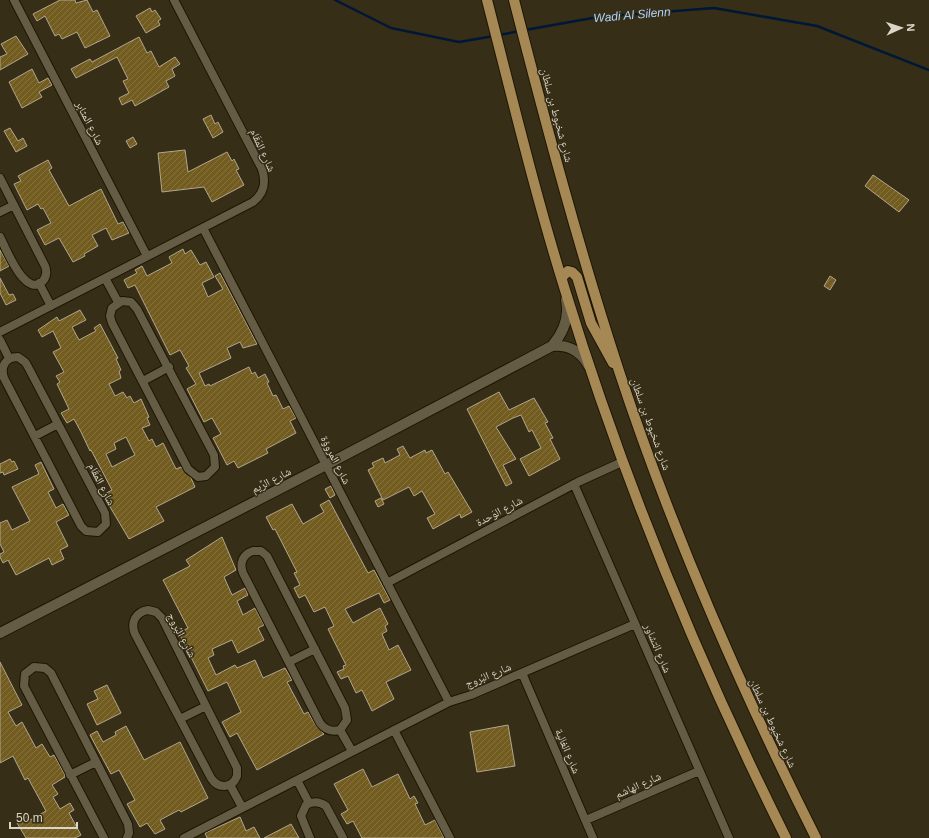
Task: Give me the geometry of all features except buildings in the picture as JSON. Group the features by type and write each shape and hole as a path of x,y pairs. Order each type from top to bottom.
{"main road":[{"path":"487,0 565,290 622,462 675,597 738,743 786,838"},
{"name":"شارع شخبوط بن سلطان","path":"514,0 539,98 570,209 620,373 662,491 700,587 741,682 816,838"},
{"path":"562,279 562,276 568,272 572,272 577,277 594,330 604,349 620,373"}],"street":[{"name":"شارع المثابر","path":"14,0 147,256"},
{"name":"شارع المَقَام","path":"0,332 257,200 263,192 265,179 262,169 174,0"},
{"path":"0,178 45,266 46,274 39,283 30,284 23,279 0,237"},
{"path":"0,212 14,205"},
{"name":"شارع المروؤة","path":"203,228 449,702"},
{"path":"105,278 118,302"},
{"path":"39,283 51,306"},
{"name":"شارع الرِّيم","path":"0,633 326,466 552,346 563,330 565,324 568,308 565,290"},
{"path":"126,301 135,305 168,367 214,455 216,463 210,474 198,477 188,469 111,320 110,312 118,302 126,301"},
{"path":"0,340 9,358"},
{"path":"552,346 562,345 574,350 585,359 591,370"},
{"name":"شارع المَقَام","path":"18,357 25,362 58,424 106,516 106,524 98,532 86,531 81,526 2,374 3,365 9,358 18,357"},
{"path":"143,381 168,367"},
{"path":"35,436 58,424"},
{"name":"شارع الوَحدة","path":"387,583 574,484 622,462"},
{"name":"شارع التشاور","path":"574,484 729,838"},
{"path":"261,551 267,556 315,649 347,712 347,720 340,730 331,731 323,727 289,662 242,569 242,561 249,552 261,551"},
{"name":"شارع البُروج","path":"152,611 162,618 237,768 237,776 230,785 221,786 213,782 180,719 133,630 133,622 140,612 152,611"},
{"name":"شارع البُروج","path":"186,838 449,702 522,673 635,624"},
{"path":"289,662 315,649"},
{"path":"104,838 24,686 23,678 30,668 41,666 51,673 128,824 129,833 126,838"},
{"name":"شارع الغالية","path":"522,673 593,838"},
{"path":"180,719 206,706"},
{"path":"340,730 352,752"},
{"path":"394,730 450,838"},
{"path":"70,775 96,762"},
{"name":"شارع الهاشم","path":"586,820 699,771"},
{"path":"297,780 309,803"},
{"path":"230,785 242,808"},
{"path":"310,838 301,816 303,808 309,803 318,802 326,806 343,838"}],"waterway":[{"name":"Wadi Al Silenn","path":"335,0 391,28 459,42 494,36"},
{"name":"Wadi Al Silenn","path":"525,30 598,17 714,8 817,26 929,70"},
{"name":"Wadi Al Silenn","path":"499,35 520,31"}]}
